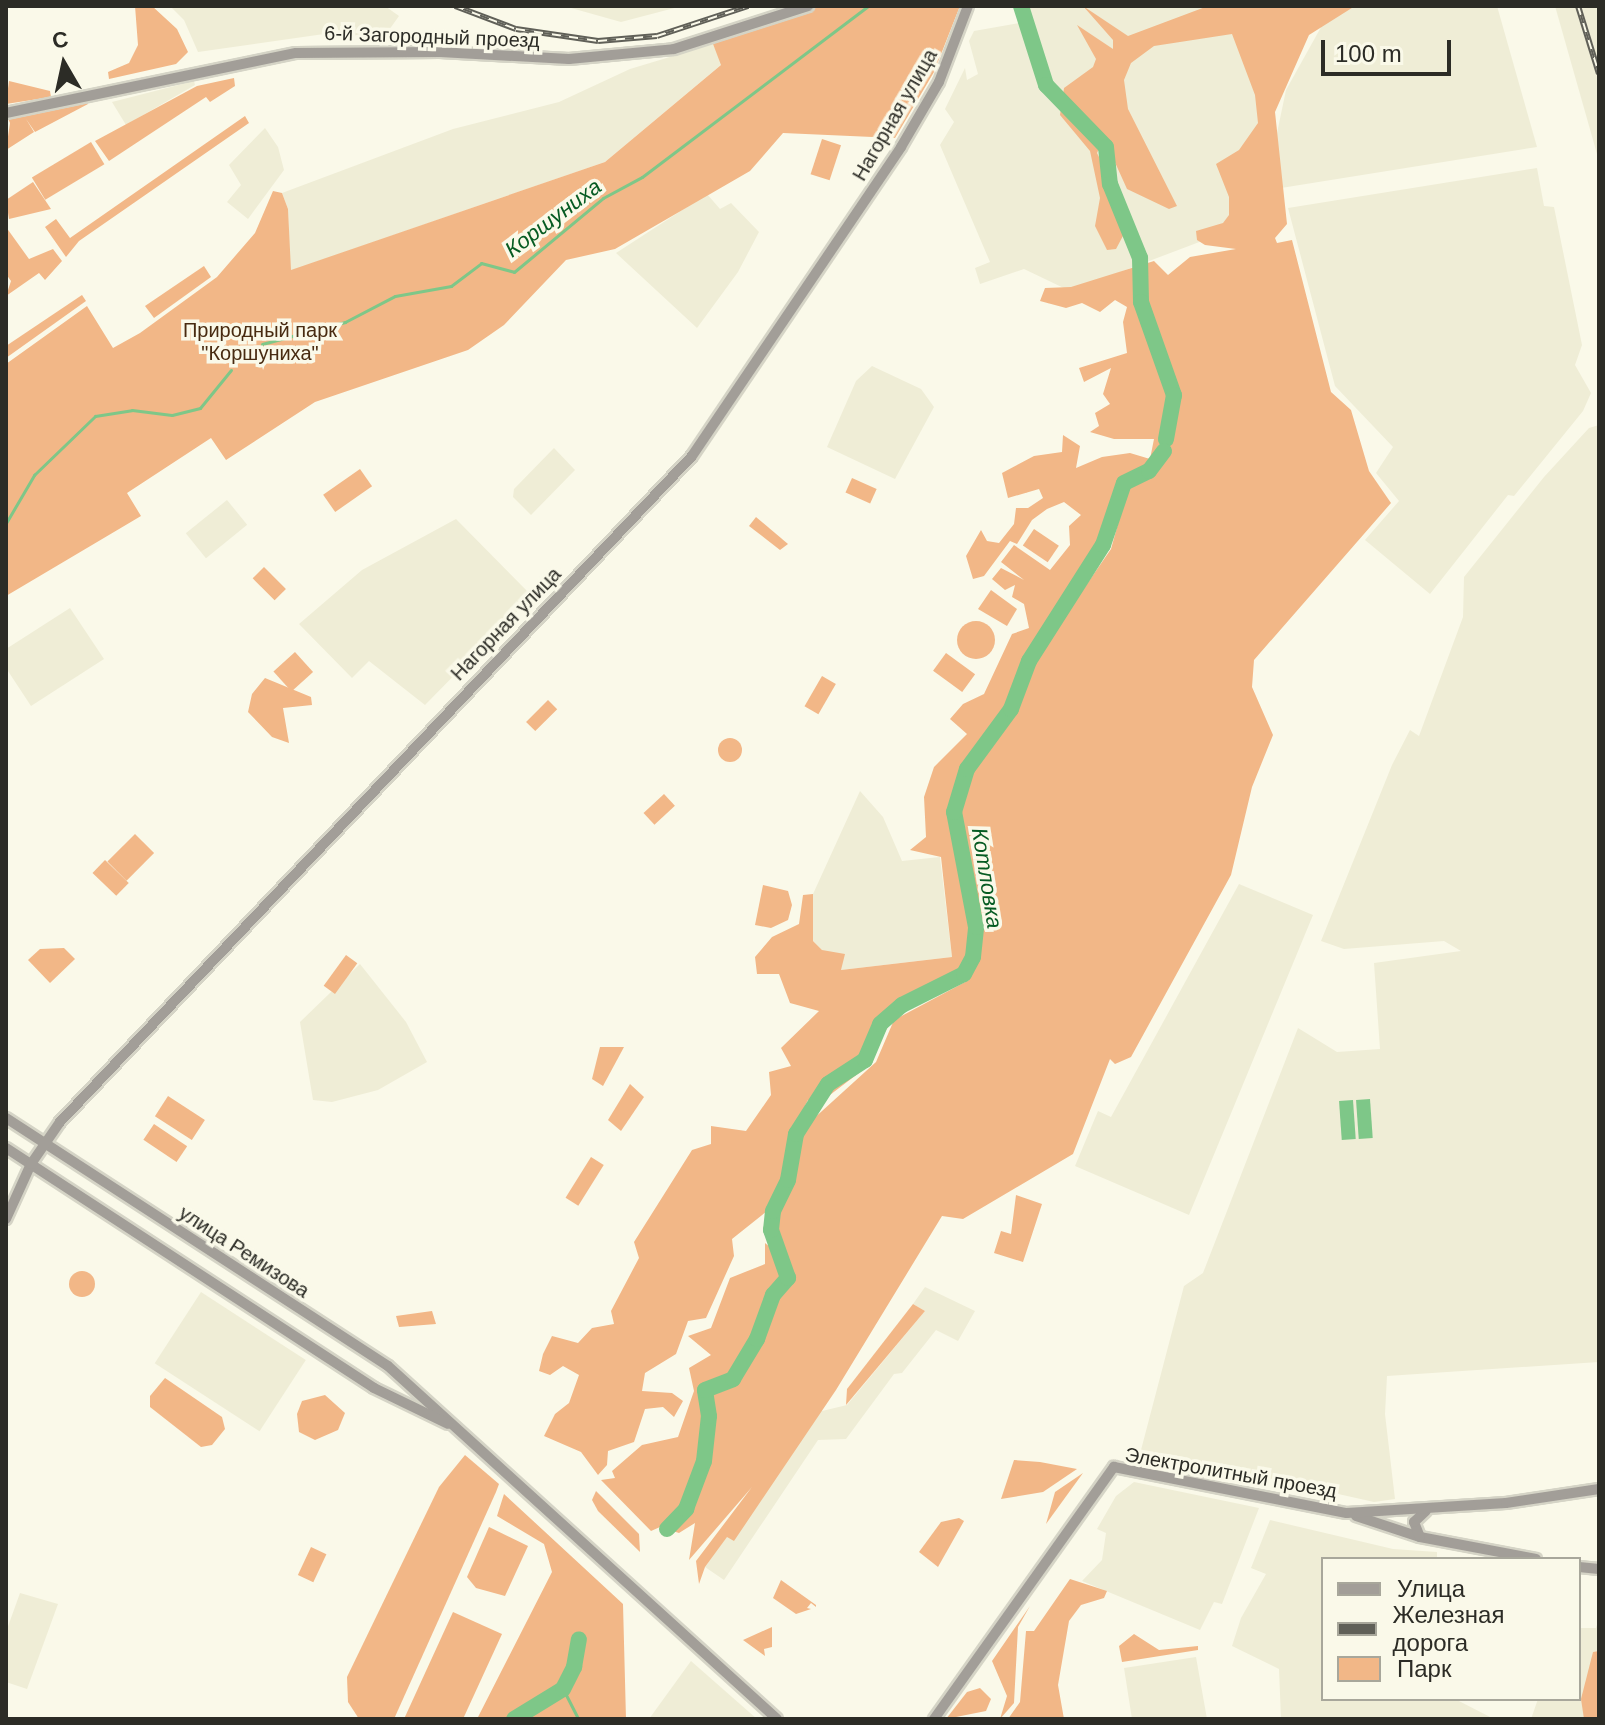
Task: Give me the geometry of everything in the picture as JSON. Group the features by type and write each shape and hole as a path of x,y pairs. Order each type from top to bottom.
{"street":[{"name":"6-й Загородный проезд","path":"6,113 296,53 440,52 569,59 674,49 808,6"},
{"name":"Нагорная улица","path":"6,1219 44,1143 692,456 901,147 939,82 968,6"},
{"name":"улица Ремизова","path":"6,1118 388,1366 777,1719"},
{"name":"улица Ремизова","path":"6,1148 374,1388 454,1427"},
{"path":"374,1388 391,1384 388,1366"},
{"path":"400,1402 398,1389 410,1387"},
{"name":"Электролитный проезд","path":"934,1719 1114,1467 1347,1513 1433,1508 1599,1489"},
{"path":"1420,1537 1414,1522 1433,1508"},
{"path":"1347,1513 1420,1537 1525,1557"}],"shaded area":[{"path":"170,6 385,6 399,16 384,37 324,34 198,52 184,20"},
{"path":"564,6 682,6 621,22"},
{"path":"1027,6 1290,6 1231,230 1070,291 1024,269 980,284 975,268 990,262 940,145 954,122 945,109 965,68 967,80 978,74 969,41 974,31 1030,21"},
{"path":"1353,6 1497,6 1537,147 1281,188 1272,157 1286,90 1325,20"},
{"path":"1555,6 1599,6 1599,161"},
{"path":"713,44 722,64 605,162 290,271 288,209 282,193 453,129 559,102 630,69"},
{"path":"194,81 195,85 126,125 112,102"},
{"path":"265,128 278,147 284,170 248,219 227,202 241,185 229,165"},
{"path":"1537,168 1544,206 1554,207 1582,345 1575,365 1591,393 1583,411 1514,496 1508,495 1430,594 1365,540 1399,501 1376,473 1393,447 1335,386 1288,208"},
{"path":"707,194 720,209 731,203 759,232 738,272 697,328 616,253"},
{"path":"872,366 921,389 934,407 895,479 827,447 856,381"},
{"path":"1599,425 1599,1362 1387,1376 1385,1414 1395,1499 1374,1502 1141,1450 1184,1286 1203,1273 1298,1028 1337,1052 1380,1049 1374,963 1461,951 1444,941 1344,949 1321,941 1392,765 1410,730 1419,736 1463,617 1464,577 1544,477 1589,428"},
{"path":"554,448 575,470 531,515 513,497 514,489"},
{"path":"227,500 247,525 206,558 186,533"},
{"path":"456,519 532,596 425,705 369,661 352,678 299,624 362,570"},
{"path":"70,608 104,659 31,706 6,668 6,649"},
{"path":"860,791 883,817 902,861 940,857 952,957 841,970 813,941 813,894"},
{"path":"1239,884 1313,915 1189,1215 1075,1166 1098,1111 1111,1117"},
{"path":"360,964 406,1022 427,1062 378,1090 332,1102 313,1100 300,1022"},
{"path":"1370,1099 1373,1138 1359,1139 1356,1100"},
{"path":"1353,1100 1356,1139 1342,1140 1339,1101"},
{"path":"925,1287 975,1311 958,1341 936,1330 902,1373 894,1374 846,1439 818,1440 724,1580 705,1567 727,1536 734,1540 818,1412 847,1405 925,1311 913,1304"},
{"path":"201,1292 306,1360 260,1431 155,1363"},
{"path":"1134,1482 1259,1508 1222,1604 1214,1602 1200,1630 1082,1581 1102,1560 1106,1533 1097,1529 1116,1496"},
{"path":"1270,1520 1393,1549 1437,1552 1437,1557 1321,1557 1321,1701 1459,1701 1494,1719 1281,1719 1279,1669 1232,1646 1241,1618 1266,1574 1251,1568"},
{"path":"20,1593 58,1604 27,1689 6,1682 6,1632"},
{"path":"1599,1618 1599,1719 1531,1719 1537,1701 1581,1701 1581,1628 1596,1628"},
{"path":"1196,1657 1207,1719 1132,1719 1124,1668"},
{"path":"691,1661 757,1719 649,1719"}],"green space":[{"path":"135,6 152,6 177,29 188,52 176,64 109,79 108,72 129,63 138,45"},
{"name":"Природный парк \"Коршуниха\"","path":"788,6 960,6 934,72 895,138 783,133 750,171 615,249 566,260 504,325 468,350 315,402 226,460 211,438 127,493 141,516 6,596 6,364 87,306 113,348 140,333 217,277 255,233 273,191 282,193 288,209 291,270 605,162 721,65 713,44"},
{"path":"1083,6 1128,36 1208,6 1355,6 1309,35 1275,112 1287,224 1275,238 1277,243 1292,240 1331,392 1351,410 1369,471 1391,503 1254,660 1252,687 1273,735 1252,787 1231,875 1131,1057 1115,1064 1110,1059 1073,1154 963,1219 942,1216 836,1390 734,1541 727,1537 705,1567 699,1584 696,1561 752,1487 689,1560 695,1523 679,1533 660,1527 651,1531 601,1480 615,1478 612,1471 642,1445 678,1437 694,1391 689,1368 711,1355 688,1336 711,1328 730,1278 765,1264 765,1243 775,1251 772,1207 732,1239 734,1256 706,1318 688,1321 676,1354 645,1373 642,1391 672,1393 683,1401 674,1417 663,1407 645,1409 634,1442 608,1451 607,1465 598,1475 581,1452 544,1436 555,1414 569,1403 579,1375 563,1366 550,1375 539,1371 543,1354 552,1336 578,1343 592,1328 614,1324 611,1311 639,1258 634,1242 692,1150 711,1144 711,1126 746,1131 771,1095 769,1072 791,1066 781,1048 819,1011 790,1003 779,974 757,974 755,957 772,937 799,924 803,895 813,894 813,941 822,950 845,954 841,970 952,957 941,857 910,850 926,837 924,797 934,767 967,734 950,719 963,704 984,694 1012,634 1029,628 1024,604 1012,597 1015,585 1005,590 992,579 1001,568 1024,580 1001,562 1014,545 1050,570 1070,545 1069,526 1081,515 1064,502 1047,509 1032,520 1017,544 1010,541 984,576 973,579 966,556 981,530 987,541 999,543 1014,524 1016,508 1028,508 1043,498 1039,489 1008,498 1002,473 1034,456 1062,452 1063,435 1080,446 1076,468 1102,457 1130,453 1150,459 1154,439 1114,439 1090,432 1099,426 1095,413 1110,404 1103,394 1111,368 1084,382 1079,368 1127,353 1123,322 1127,307 1115,300 1100,312 1082,303 1066,308 1040,301 1045,288 1071,287 1154,261 1168,275 1190,257 1236,249 1205,245 1197,240 1196,231 1223,223 1229,215 1229,197 1216,164 1239,150 1258,123 1255,95 1232,34 1154,46 1131,63 1124,80 1128,109 1177,206 1169,209 1127,189 1104,138 1097,153 1110,179 1124,234 1116,249 1107,250 1095,226 1100,198 1090,151 1060,115 1064,88 1093,67 1096,59 1077,25 1113,49 1113,40","holes":["1135,484 1128,488 1111,549 1065,616 1089,572 1084,564 1127,486","972,970 969,980 894,1020 876,1062 811,1121 783,1169 789,1137 808,1100 818,1104 868,1066 891,1020 904,1006"]},
{"path":"234,78 235,86 210,102 206,97 109,161 95,141 197,86"},
{"path":"9,81 50,91 51,97 6,104"},
{"path":"85,99 88,104 35,132 26,119 34,132 6,150 10,123 6,114"},
{"path":"245,116 249,123 79,241 66,257 45,227 56,219 70,238"},
{"path":"822,139 841,145 830,180 811,174"},
{"path":"91,142 104,164 45,200 32,178"},
{"path":"33,182 51,209 9,219 6,200"},
{"path":"6,227 29,259 53,249 62,261 45,280 39,273 6,296 11,281 6,274"},
{"path":"204,266 211,277 154,318 145,306"},
{"path":"82,295 86,301 6,358 6,346"},
{"path":"360,469 372,486 335,512 323,495"},
{"path":"852,478 877,489 870,504 845,493"},
{"path":"756,517 788,544 780,550 749,526"},
{"path":"1034,529 1059,546 1048,562 1023,546"},
{"path":"264,567 286,589 275,600 253,578"},
{"path":"991,590 1017,609 1007,626 978,609"},
{"path":"976,621 990,626 995,640 990,654 976,659 962,654 957,640 962,626"},
{"path":"295,652 313,672 292,691 273,671"},
{"path":"946,653 975,674 962,692 933,671"},
{"path":"822,676 836,684 818,714 804,706"},
{"path":"265,678 311,697 312,705 283,708 289,743 272,737 248,712 252,694"},
{"path":"548,700 557,709 535,731 526,722"},
{"path":"730,738 738,742 742,750 738,758 730,762 722,758 718,750 722,742"},
{"path":"664,794 675,806 654,825 644,813"},
{"path":"135,834 154,853 127,881 107,862"},
{"path":"105,860 129,883 116,896 92,873"},
{"path":"763,885 788,891 792,905 788,920 771,928 755,925"},
{"path":"64,948 75,959 50,983 28,960 40,949"},
{"path":"346,955 357,963 335,994 324,986"},
{"path":"600,1047 624,1047 603,1086 592,1079"},
{"path":"630,1084 644,1097 621,1131 608,1120"},
{"path":"168,1096 205,1120 192,1140 155,1116"},
{"path":"154,1124 187,1146 177,1162 143,1140"},
{"path":"591,1157 604,1165 578,1206 566,1198"},
{"path":"1016,1195 1042,1204 1023,1262 994,1253 1001,1231 1011,1234"},
{"path":"82,1271 91,1275 95,1284 91,1293 82,1297 73,1293 69,1284 73,1275"},
{"path":"913,1304 925,1311 846,1405 847,1389"},
{"path":"432,1311 436,1324 399,1327 396,1316"},
{"path":"165,1378 222,1417 225,1429 212,1445 201,1447 150,1407 150,1396"},
{"path":"325,1395 345,1413 338,1430 315,1440 299,1432 297,1414 302,1401"},
{"path":"465,1455 499,1484 496,1492 394,1719 359,1719 348,1702 347,1677 439,1487"},
{"path":"1014,1460 1077,1469 1043,1492 1001,1499"},
{"path":"1083,1473 1046,1524 1055,1492"},
{"path":"596,1491 639,1534 640,1552 598,1511 592,1500"},
{"path":"504,1494 623,1604 626,1719 477,1719 552,1572 544,1544 497,1516"},
{"path":"959,1518 964,1521 938,1567 919,1552 941,1522"},
{"path":"489,1527 528,1546 505,1596 476,1588 467,1577"},
{"path":"311,1547 326,1554 313,1582 298,1575"},
{"path":"1070,1579 1107,1591 1104,1598 1081,1605 1069,1621 1058,1685 1064,1719 1008,1719 1020,1702 1026,1631 1034,1631"},
{"path":"781,1580 816,1605 816,1607 811,1603 807,1608 811,1609 796,1614 773,1598"},
{"path":"1030,1606 1018,1627 1014,1703 1000,1719 1007,1696 992,1661"},
{"path":"453,1612 502,1634 463,1719 404,1719"},
{"path":"772,1627 772,1647 764,1649 765,1656 743,1640"},
{"path":"1134,1634 1159,1650 1198,1646 1198,1650 1122,1662 1119,1646"},
{"path":"1599,1651 1599,1719 1584,1719 1581,1699 1593,1652"},
{"path":"980,1688 991,1699 986,1711 946,1719 967,1692"}],"waterway":[{"name":"Коршуниха","path":"262,344 345,322 395,296 451,286 481,263 514,272 603,198 642,177 868,6"},
{"name":"Котловка","path":"1021,6 1046,85 1106,147 1110,184 1140,258 1141,302 1174,395 1166,439"},
{"name":"Коршуниха","path":"6,523 34,475 95,416 132,410 172,415 200,408 231,370"},
{"name":"Котловка","path":"667,1529 686,1509 704,1461 709,1416 705,1390 733,1379 757,1339 773,1295 788,1278 771,1230 773,1211 788,1180 796,1134 828,1084 865,1060 880,1024 902,1005 964,974 973,957 976,927 954,812 967,769 1011,709 1029,661 1103,545 1124,483 1149,471 1164,451"},
{"name":"Котловка","path":"514,1719 563,1689 574,1667 579,1639"},
{"path":"563,1689 578,1719"}],"railway":[{"path":"455,6 516,29 598,41 657,36 748,6"},
{"path":"1578,6 1599,74"}]}
